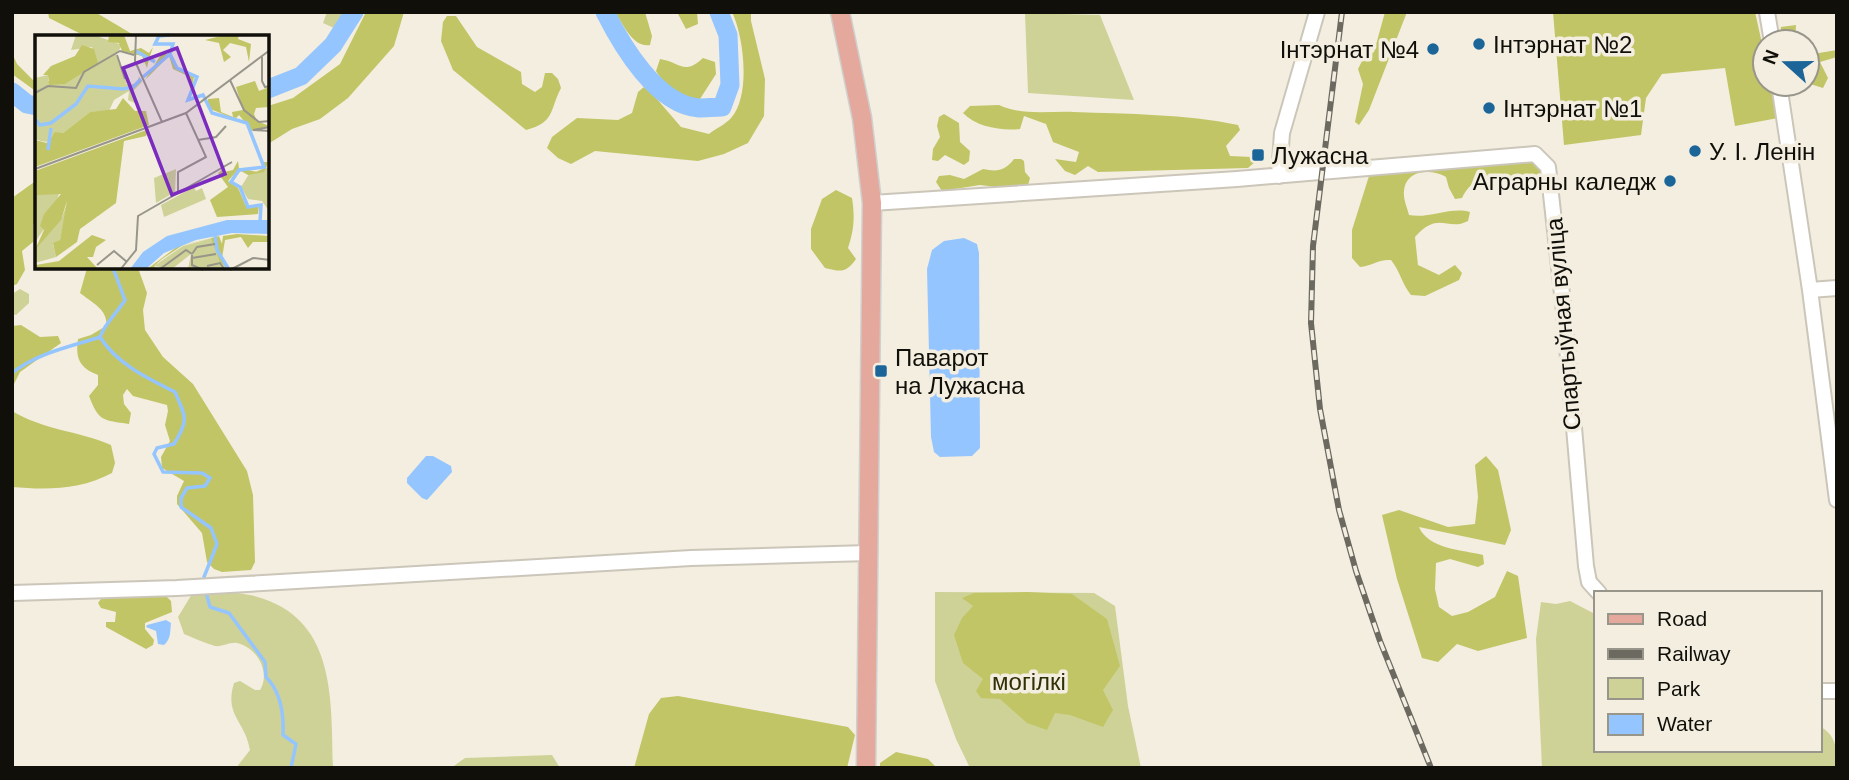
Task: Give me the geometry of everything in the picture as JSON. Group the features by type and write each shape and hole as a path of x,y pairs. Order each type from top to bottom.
{"main road":[{"path":"840,12 862,118 872,203 866,768"}],"street":[{"path":"1279,176 1282,133 1317,12"},
{"path":"1781,98 1810,290 1837,500"},
{"name":"Спартыўная вуліца","path":"872,203 1279,176 1535,154 1548,167 1586,566 1589,582 1597,591"},
{"path":"1810,290 1837,288"},
{"path":"12,593 59,593 691,558 869,553"}],"green space":[{"path":"48,12 95,12 134,35 81,35 49,18"},
{"path":"327,12 344,12 334,28 323,23"},
{"path":"366,12 404,12 394,46 348,98 320,119 292,129 270,143 270,105 293,98 340,64"},
{"path":"615,12 645,12 652,36 650,45 638,43"},
{"path":"677,12 697,12 698,24 686,29"},
{"path":"732,12 751,12 765,79 764,116 748,143 724,154 698,161 595,151 571,164 558,158 547,148 552,137 577,118 618,120 632,113 638,92 644,87 681,127 709,134 726,122 737,108 741,96 744,66 740,36"},
{"path":"1385,12 1407,12 1369,110 1359,125 1355,122 1363,84 1358,69 1363,59 1374,52"},
{"path":"1553,12 1755,12 1759,28 1751,28 1751,98 1774,98 1778,118 1735,126 1725,68 1662,74 1646,98 1641,135 1564,145"},
{"path":"1025,13 1100,15 1134,100 1028,93"},
{"path":"447,16 456,16 477,47 521,72 522,84 535,92 542,87 545,73 552,73 558,79 561,88 547,120 526,130 453,70 441,41 443,22"},
{"path":"1837,50 1837,57 1821,62 1821,53"},
{"path":"12,53 17,64 35,82 35,91 12,74"},
{"path":"703,58 715,62 716,74 700,99 686,97 674,91 656,71 660,59 686,67"},
{"path":"1821,64 1828,78 1821,87"},
{"path":"999,105 1026,112 1156,115 1238,125 1240,130 1226,146 1230,156 1252,157 1256,161 1248,168 1098,172 1088,166 1075,175 1065,171 1055,159 1076,162 1079,152 1053,142 1046,124 1024,116 1020,129 997,129 975,122 963,113 970,106"},
{"path":"944,114 959,123 960,142 970,151 969,161 964,165 945,155 938,161 932,160 933,149 940,137 937,126 939,117"},
{"path":"1014,159 1024,161 1025,172 1030,178 1028,185 1014,189 980,185 942,191 936,182 939,176 950,175 964,179 983,169 1000,170"},
{"path":"1530,159 1539,163 1541,175 1520,179 1488,177 1470,187 1462,198 1455,199 1446,177 1440,174 1427,172 1409,178 1404,197 1409,215 1455,210 1470,212 1468,221 1461,224 1430,225 1415,237 1418,265 1439,275 1455,265 1462,273 1459,280 1425,296 1411,295 1391,260 1360,267 1352,258 1352,230 1369,176 1382,170"},
{"path":"35,181 33,242 22,251 25,270 17,284 12,286 12,198"},
{"path":"836,190 852,198 853,223 848,248 856,259 849,267 839,271 825,268 811,249 811,229 822,199"},
{"path":"86,270 139,270 147,293 143,310 145,330 163,357 193,384 247,471 253,495 255,562 251,570 222,572 214,569 207,562 202,533 177,504 177,496 184,481 162,468 161,457 170,441 165,425 167,405 133,396 127,389 123,395 124,404 131,413 129,424 108,420 96,411 89,396 98,385 98,375 80,362 77,352 78,339 106,326 106,320 98,307 80,293"},
{"path":"20,289 29,294 29,303 16,315 12,314 12,294"},
{"path":"21,325 40,337 58,336 61,343 20,372 12,388 12,326"},
{"path":"12,411 36,422 111,445 115,463 112,473 88,483 63,488 12,487"},
{"path":"1486,456 1498,470 1511,530 1505,545 1419,527 1430,540 1438,544 1483,555 1484,564 1478,567 1450,559 1436,563 1435,589 1439,607 1452,616 1468,612 1495,597 1507,571 1518,576 1527,638 1478,651 1457,644 1438,662 1422,658 1397,579 1382,515 1399,510 1448,527 1475,524 1478,497 1475,465"},
{"name":"могілкі","path":"935,592 1094,593 1115,606 1128,706 1141,768 970,768 956,739 935,681"},
{"path":"237,593 264,599 288,611 305,627 317,647 330,693 333,768 236,768 250,750 233,711 234,683 240,681 260,690 263,669 256,655 244,645 234,643 215,646 184,634 178,617 192,594"},
{"path":"974,593 1072,594 1107,619 1120,666 1103,690 1113,710 1103,727 1070,715 1055,713 1047,730 1027,723 1000,699 981,698 976,691 983,679 963,663 954,635 962,618 973,606 962,598"},
{"path":"104,595 165,595 171,601 172,612 145,623 145,629 154,640 153,645 146,649 106,627 106,622 115,622 116,612 101,608 98,603"},
{"path":"1570,601 1594,613 1594,752 1821,752 1821,727 1833,738 1837,768 1542,768 1536,639 1541,602 1556,604"},
{"path":"678,696 848,727 855,735 847,768 634,768 649,714 661,698"},
{"path":"896,752 928,759 937,768 880,768 880,763"},
{"path":"552,755 560,768 451,768 465,758"}],"water":[{"path":"964,238 977,244 979,253 980,448 972,456 940,457 934,452 931,437 927,269 932,250 944,241"},
{"path":"426,456 433,456 451,466 452,472 427,500 407,483 407,478"},
{"path":"166,620 171,623 169,638 164,645 158,644 156,631 146,627"}],"waterway":[{"path":"270,88 301,76 333,45 354,12"},
{"path":"605,12 631,57 655,85 669,97 699,108 722,107 730,85 728,35 719,12"},
{"path":"12,92 27,104 35,106"},
{"path":"114,270 125,300 100,337 124,363 175,392 183,413 184,424 174,444 157,448 154,454 163,472 202,473 210,478 205,486 187,488 181,498 181,507 211,528 217,544 204,577"},
{"path":"12,373 43,355 100,337"},
{"path":"207,596 210,607 229,613 265,662 266,677 281,704 283,735 296,744 291,768"}],"railway":[{"path":"1342,12 1313,246 1311,323 1320,409 1339,510 1356,571 1380,641 1431,768"}],"place":[{"name":"Інтэрнат №2","path":"1479,44"},
{"name":"Інтэрнат №4","path":"1433,49"},
{"name":"Інтэрнат №1","path":"1489,108"},
{"name":"У. І. Ленін","path":"1695,151"},
{"name":"Лужасна","path":"1258,155"},
{"name":"Аграрны каледж","path":"1670,181"},
{"name":"Паварот на Лужасна","path":"881,371"}]}
